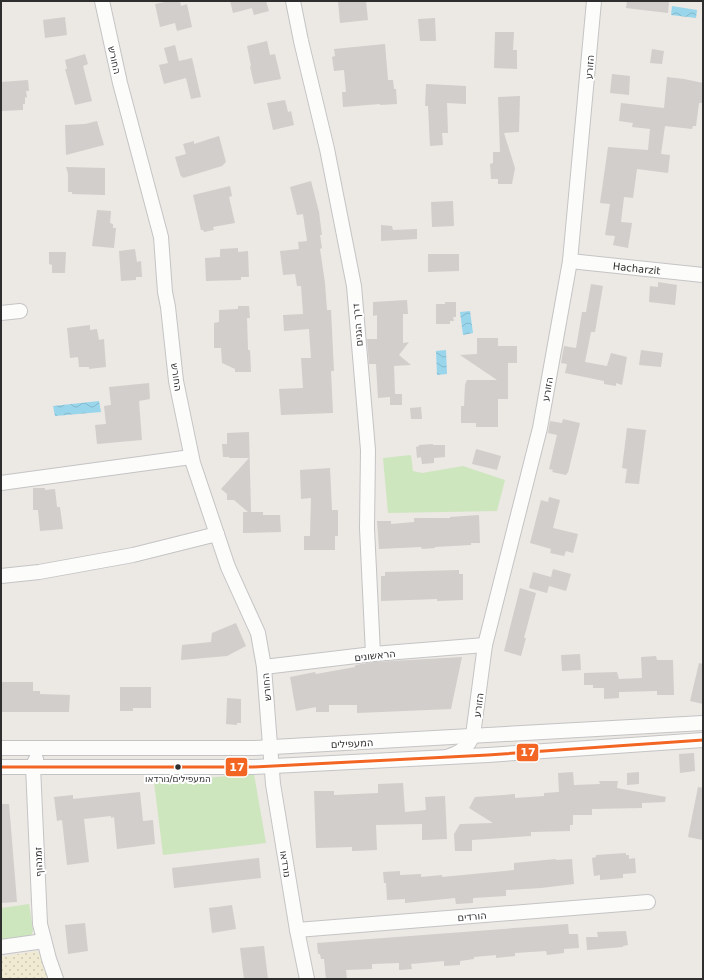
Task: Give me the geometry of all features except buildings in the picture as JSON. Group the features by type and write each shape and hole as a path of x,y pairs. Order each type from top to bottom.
{"street":[{"name":"החורש","path":"102,1 120,83 161,237 165,292 168,306 176,381 191,457 228,567 258,633 264,667 271,747"},
{"name":"דרך הגנים","path":"293,1 327,149 354,286 368,450 367,528 374,654"},
{"name":"הזורע","path":"447,757 462,751 470,742 473,735 485,645 540,428 570,261 594,1"},
{"name":"Hacharzit","path":"570,261 703,275"},
{"path":"1,313 20,311"},
{"path":"1,483 191,457"},
{"path":"1,576 39,572 133,555 217,534"},
{"name":"הראשונים","path":"264,667 374,654 485,645"},
{"name":"המעפילים","path":"1,748 271,747 703,723"},
{"name":"המעפילים","path":"1,767 272,767 703,740"},
{"name":"נורדאו","path":"271,747 273,784 297,930 307,979"},
{"path":"33,766 38,755 48,748"},
{"name":"זמנהוף","path":"33,766 40,924 56,979"},
{"name":"הורדים","path":"297,930 648,902"},
{"path":"1,948 44,941"}],"green space":[{"path":"411,455 413,471 422,473 463,466 505,480 497,511 388,513 383,458"},
{"path":"254,774 266,843 163,855 154,782"},
{"path":"29,904 33,930 32,934 29,937 1,941 1,908"}],"sand":[{"path":"36,951 44,957 50,979 1,979 1,957"}],"water":[{"path":"672,6 697,10 696,18 671,15"},
{"path":"470,311 473,333 463,335 460,312"},
{"path":"446,350 447,374 437,375 436,351"},
{"path":"99,401 101,412 55,416 53,406"}],"transit line":[{"name":"17","path":"1,767 253,767 488,755 703,740"}],"place":[{"name":"המעפילים/נורדאו","path":"178,767"}]}
